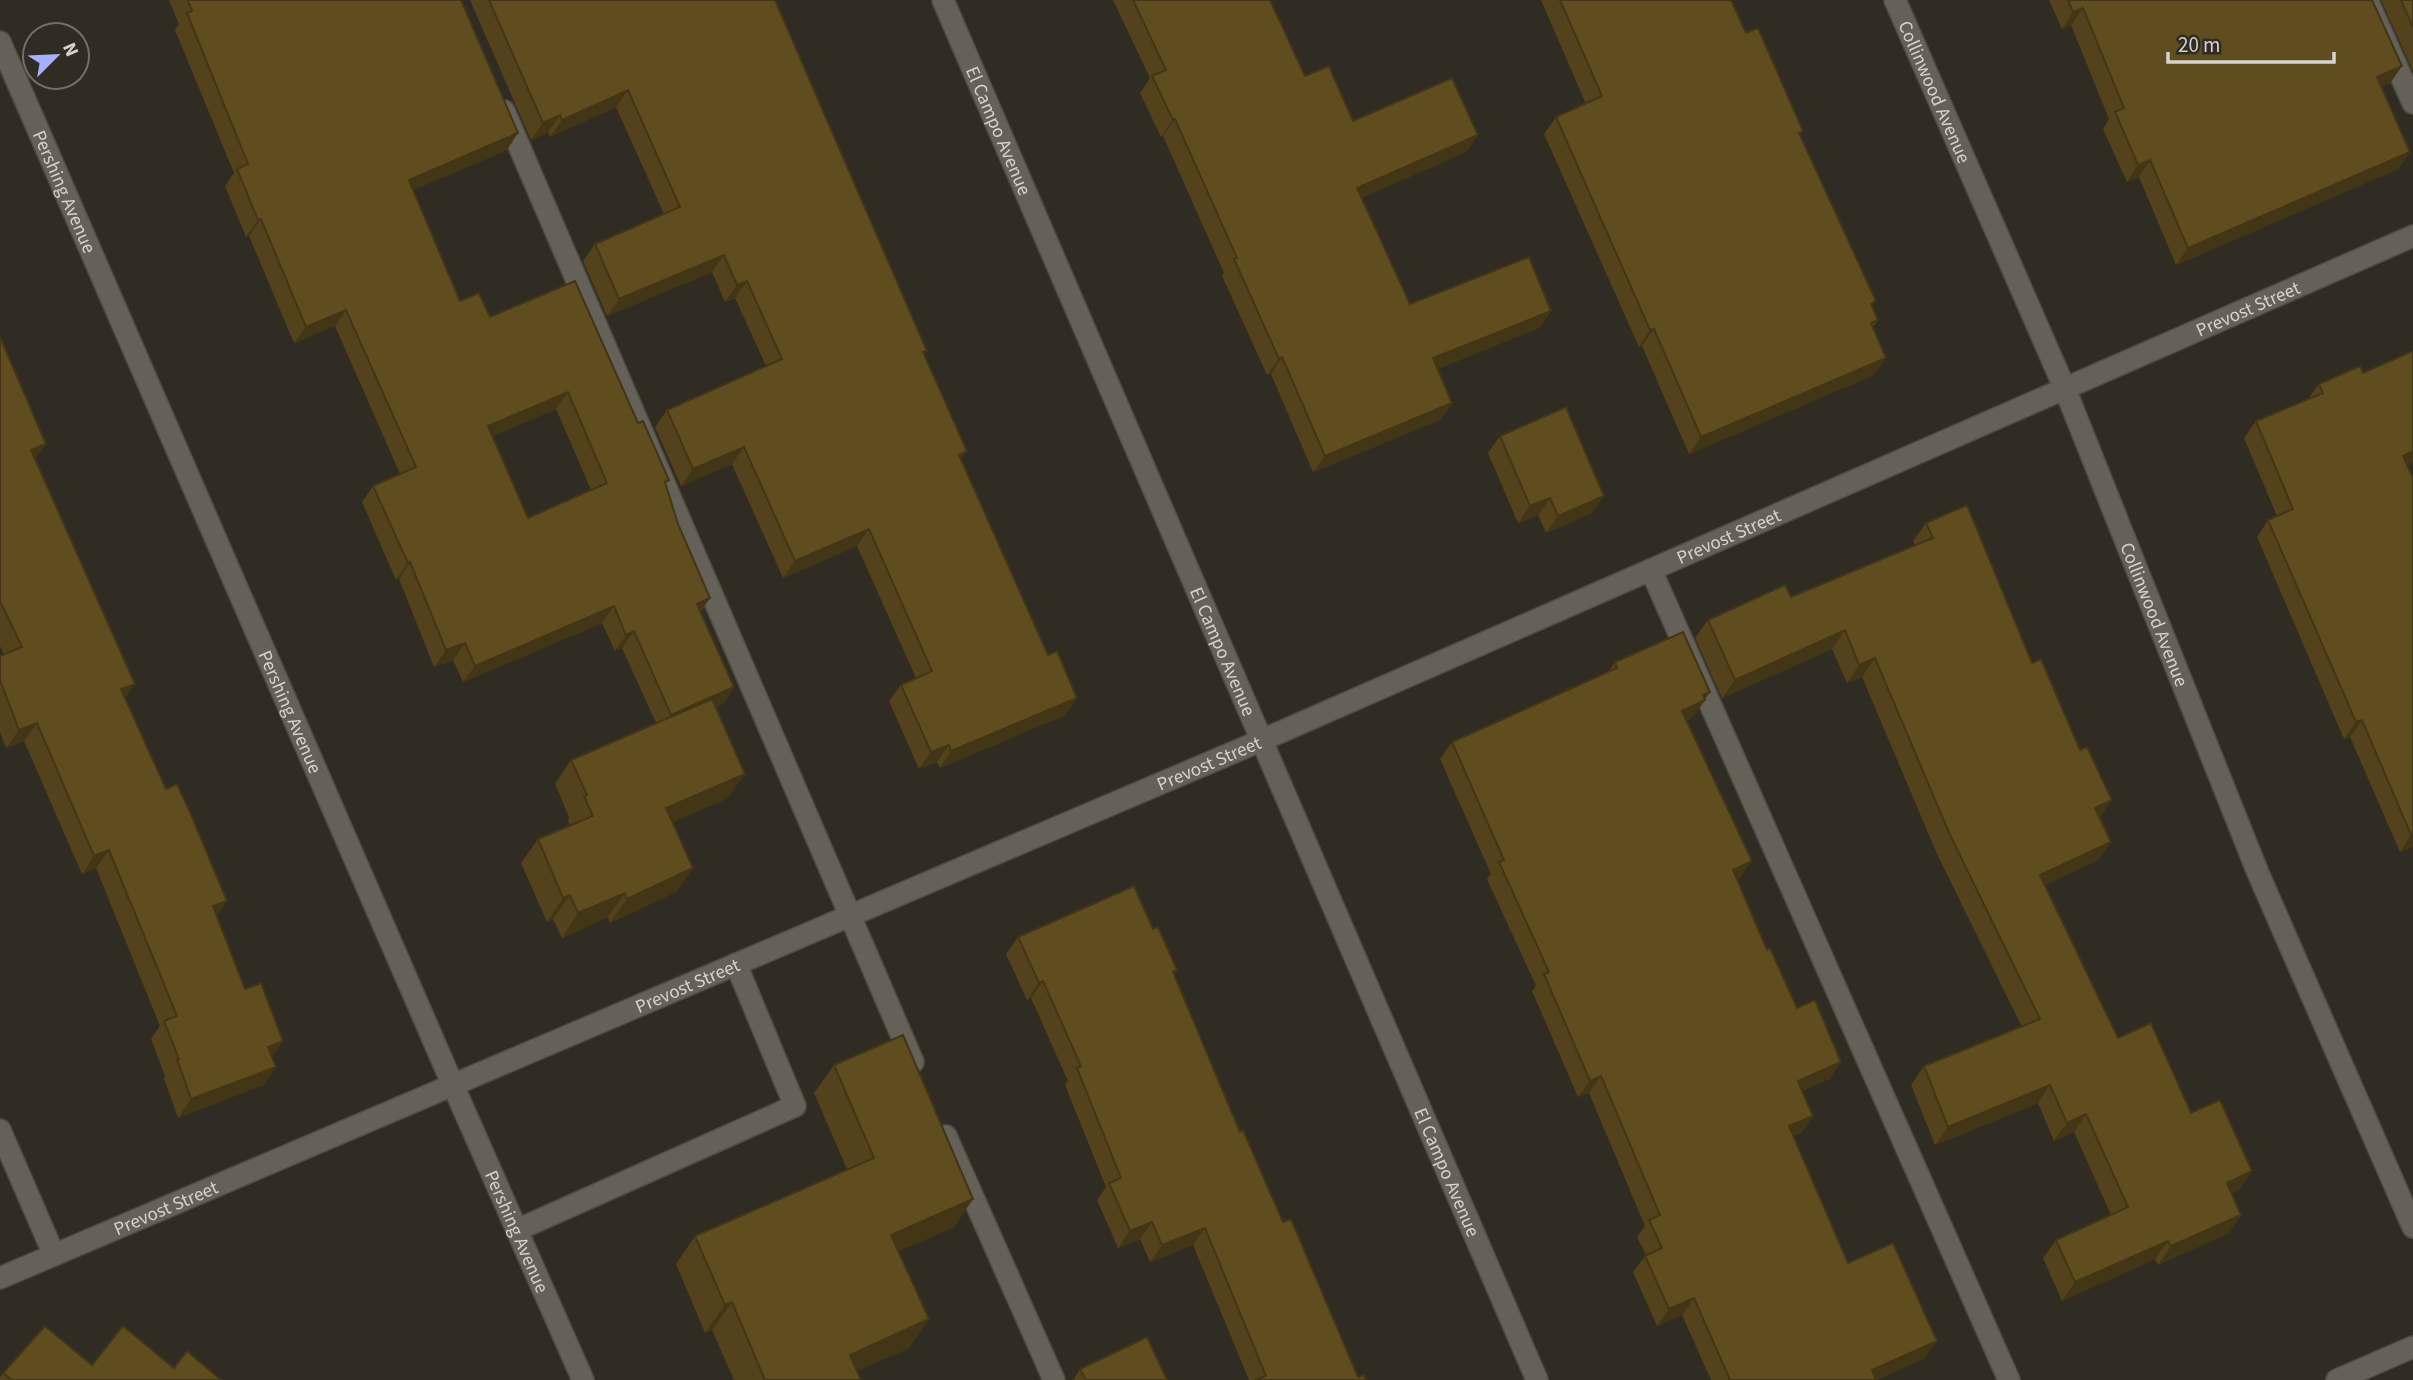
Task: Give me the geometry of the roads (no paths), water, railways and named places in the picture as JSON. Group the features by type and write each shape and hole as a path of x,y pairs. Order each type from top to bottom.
{"street":[{"name":"El Campo Avenue","path":"943,0 1537,1380"},
{"name":"Collinwood Avenue","path":"1895,0 2065,389 2258,873 2413,1227"},
{"path":"2367,0 2413,103"},
{"name":"Pershing Avenue","path":"0,42 583,1380"},
{"path":"494,89 919,1075"},
{"name":"Prevost Street","path":"0,1278 452,1083 852,917 1260,741 2413,236"},
{"path":"1651,570 2009,1380"},
{"path":"517,1230 795,1106 736,964"},
{"path":"936,1113 1054,1380"},
{"path":"0,1130 54,1255"},
{"path":"2337,1380 2413,1347"}]}
